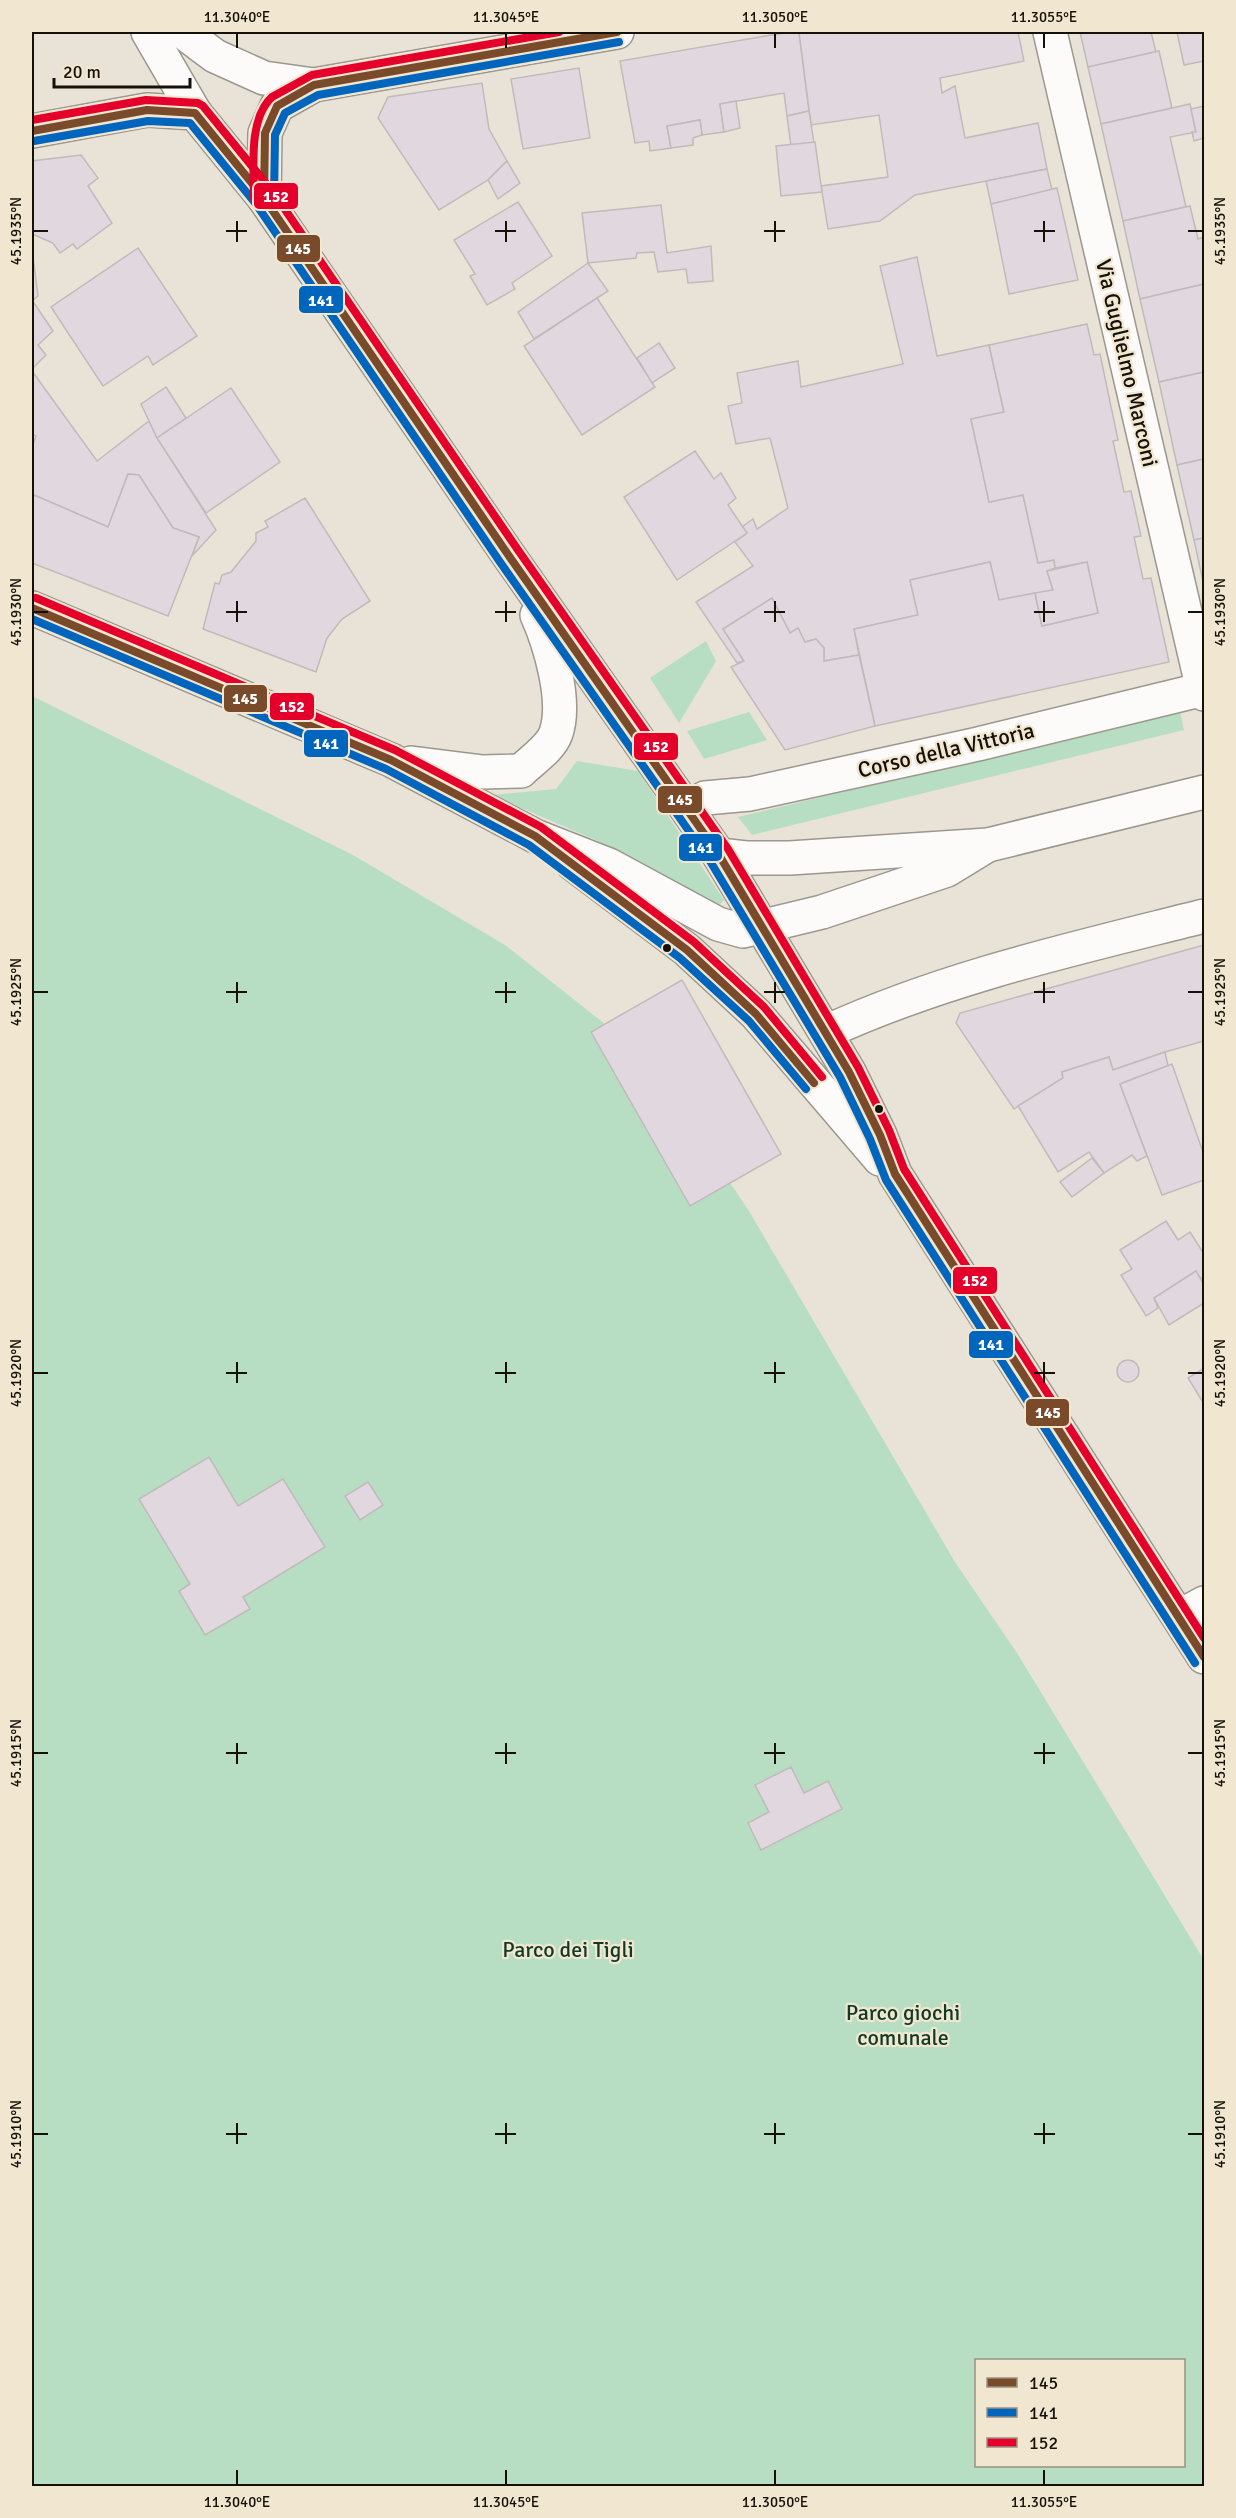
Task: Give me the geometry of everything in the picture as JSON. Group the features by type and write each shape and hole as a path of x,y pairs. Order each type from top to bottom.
{"street":[{"path":"148,32 195,113 264,198 509,555 719,855 826,1032 880,1135 895,1174"},
{"path":"183,32 215,56 264,78 314,85 617,32"},
{"name":"Via Guglielmo Marconi","path":"1050,32 1204,694"},
{"path":"264,198 265,133 277,106 314,85"},
{"path":"32,131 147,110 195,113"},
{"path":"391,760 483,772 521,771 551,742 556,733 558,718 555,675 546,634 509,555"},
{"path":"32,608 391,760 535,836 609,864 718,924 743,931 822,912 947,870 988,845"},
{"name":"Corso della Vittoria","path":"687,807 705,798 750,794 978,744 1204,689"},
{"path":"719,855 746,858 789,858 988,845 1204,792"},
{"path":"535,836 687,950 790,1052 862,1140 895,1174 1192,1610 1204,1657"},
{"path":"826,1032 877,1008 1023,962 1204,915"}],"green space":[{"path":"706,641 716,661 679,723 650,678"},
{"name":"Parco dei Tigli","path":"32,696 353,855 505,945 610,1028 669,1092 749,1211 955,1562 1017,1653 1204,1960 1204,2486 32,2486"},
{"path":"1180,711 1184,730 752,835 738,817"},
{"path":"749,712 767,740 704,759 687,731"},
{"path":"577,761 638,771 724,900 718,906 598,841 491,795 556,789"}],"building":[{"path":"799,32 809,111 787,116 784,93 720,104 724,132 702,135 700,120 667,126 671,148 650,151 649,141 635,143 620,61"},
{"path":"799,32 1018,32 1024,61 940,78 942,93 955,86 965,138 1038,123 1047,169 915,195 880,221 828,229 821,186 888,177 879,115 811,125"},
{"path":"1080,32 1151,32 1156,52 1088,67"},
{"path":"1177,32 1204,32 1204,61 1184,65"},
{"path":"1159,51 1172,108 1101,124 1088,67"},
{"path":"579,68 590,138 523,149 511,79"},
{"path":"482,83 489,129 507,161 488,180 439,210 378,118 388,97"},
{"path":"736,101 740,128 724,132 720,104"},
{"path":"1190,104 1196,132 1170,137 1186,207 1123,221 1101,124"},
{"path":"1204,106 1204,138 1194,141 1192,132 1196,132 1191,109"},
{"path":"809,111 814,143 791,146 787,116"},
{"path":"700,120 702,135 693,138 693,145 671,148 667,126"},
{"path":"815,142 822,192 781,196 776,146"},
{"path":"81,155 98,178 88,186 112,223 77,249 73,244 60,253 53,243 32,234 32,161"},
{"path":"507,161 520,183 498,199 488,180"},
{"path":"1047,169 1052,190 991,204 986,181"},
{"path":"1057,188 1078,280 1009,294 991,204"},
{"path":"518,202 552,256 512,283 515,289 487,305 470,276 475,274 454,240"},
{"path":"661,205 667,253 711,246 713,281 688,283 686,269 658,272 654,252 637,253 636,258 588,263 582,213"},
{"path":"1190,206 1198,239 1204,237 1204,284 1140,299 1123,221"},
{"path":"138,248 197,336 153,365 148,356 103,386 51,307"},
{"path":"32,249 38,296 32,301"},
{"path":"917,257 937,356 989,345 1004,412 971,419 989,502 1023,495 1038,563 1054,560 1055,568 1047,571 1053,590 999,600 990,562 910,580 918,615 854,629 859,655 824,661 824,648 816,639 805,642 798,628 790,633 772,598 723,629 744,661 737,663 696,602 753,566 735,542 747,533 742,527 753,519 757,529 788,508 770,438 736,444 728,406 742,403 737,373 798,361 801,387 903,364 880,266"},
{"path":"588,263 608,291 534,339 518,312"},
{"path":"1204,284 1204,372 1159,382 1140,299"},
{"path":"597,298 655,387 582,435 524,346"},
{"path":"32,300 53,331 38,345 46,355 32,369"},
{"path":"1087,324 1094,355 1100,354 1118,440 1113,441 1124,492 1131,491 1141,536 1134,537 1143,579 1151,578 1169,662 875,726 854,629 918,615 910,580 990,562 999,600 1035,593 1042,626 1098,613 1087,562 1055,568 1054,560 1038,563 1023,495 989,502 971,419 1004,412 989,345"},
{"path":"659,343 675,368 652,383 637,358"},
{"path":"32,371 97,461 149,421 157,438 216,530 192,556 199,537 173,528 139,475 128,474 108,527 34,495 32,498 32,447 36,436 32,434"},
{"path":"1204,372 1204,459 1177,465 1159,382"},
{"path":"166,387 186,418 157,438 141,404"},
{"path":"231,388 280,462 206,513 157,438"},
{"path":"695,451 714,479 721,473 736,498 728,505 747,533 677,580 624,497"},
{"path":"1204,459 1204,538 1194,540 1177,465"},
{"path":"128,474 139,475 173,528 199,537 168,616 32,563 32,498 34,495 108,527"},
{"path":"305,498 370,601 342,619 327,638 316,672 203,629 215,583 219,584 222,575 231,572 256,541 256,533 268,527 265,521"},
{"path":"1204,538 1204,586 1194,540"},
{"path":"1087,562 1098,613 1042,626 1035,593 1053,590 1047,571"},
{"path":"772,598 790,633 798,628 805,642 816,639 824,648 824,661 859,655 875,726 785,750 731,667 744,661 723,629"},
{"path":"1204,945 1204,1041 1113,1070 1109,1057 1062,1072 1063,1078 1014,1109 956,1023 960,1013"},
{"path":"682,980 781,1154 690,1206 591,1032"},
{"path":"1165,1052 1168,1066 1120,1084 1147,1156 1137,1161 1132,1155 1104,1173 1089,1152 1058,1172 1018,1106 1063,1078 1062,1072 1109,1057 1113,1070"},
{"path":"1172,1064 1204,1155 1204,1180 1162,1195 1120,1084"},
{"path":"1092,1158 1104,1173 1072,1197 1060,1182"},
{"path":"1166,1221 1178,1240 1190,1232 1204,1254 1204,1277 1201,1279 1196,1271 1154,1298 1158,1308 1146,1316 1121,1275 1132,1269 1120,1250"},
{"path":"1196,1271 1204,1285 1204,1303 1169,1325 1154,1298"},
{"path":"1128,1360 1136,1363 1139,1371 1136,1379 1128,1382 1120,1379 1117,1371 1120,1363"},
{"path":"1204,1368 1204,1404 1188,1378"},
{"path":"209,1457 238,1506 283,1479 325,1547 243,1597 250,1609 205,1635 179,1591 190,1584 139,1499"},
{"path":"368,1482 383,1505 360,1520 345,1496"},
{"path":"791,1767 804,1793 828,1781 842,1809 761,1850 748,1823 769,1812 755,1785"}],"transit line":[{"name":"152","path":"254,198 254,144 264,106 272,97 312,75 559,32"},
{"name":"145","path":"264,198 265,133 277,106 314,85 617,32"},
{"name":"141","path":"274,198 275,135 285,113 318,95 619,42"},
{"name":"152","path":"32,120 146,100 198,103 203,106 273,192 518,550 728,849 858,1067 889,1130 904,1169 1204,1638"},
{"name":"145","path":"32,131 147,110 195,113 264,198 509,556 719,855 849,1072 880,1135 895,1174 1204,1657"},
{"name":"141","path":"34,141 148,121 190,123 256,204 500,562 710,861 840,1077 870,1139 886,1180 1195,1663"},
{"name":"152","path":"36,598 395,750 541,827 694,942 764,1007 822,1077"},
{"name":"145","path":"32,608 391,760 535,836 687,950 756,1014 814,1083"},
{"name":"141","path":"32,619 386,769 529,845 680,958 749,1021 806,1089"}],"park label":[{"name":"Parco giochi comunale","path":"903,2024"}]}
